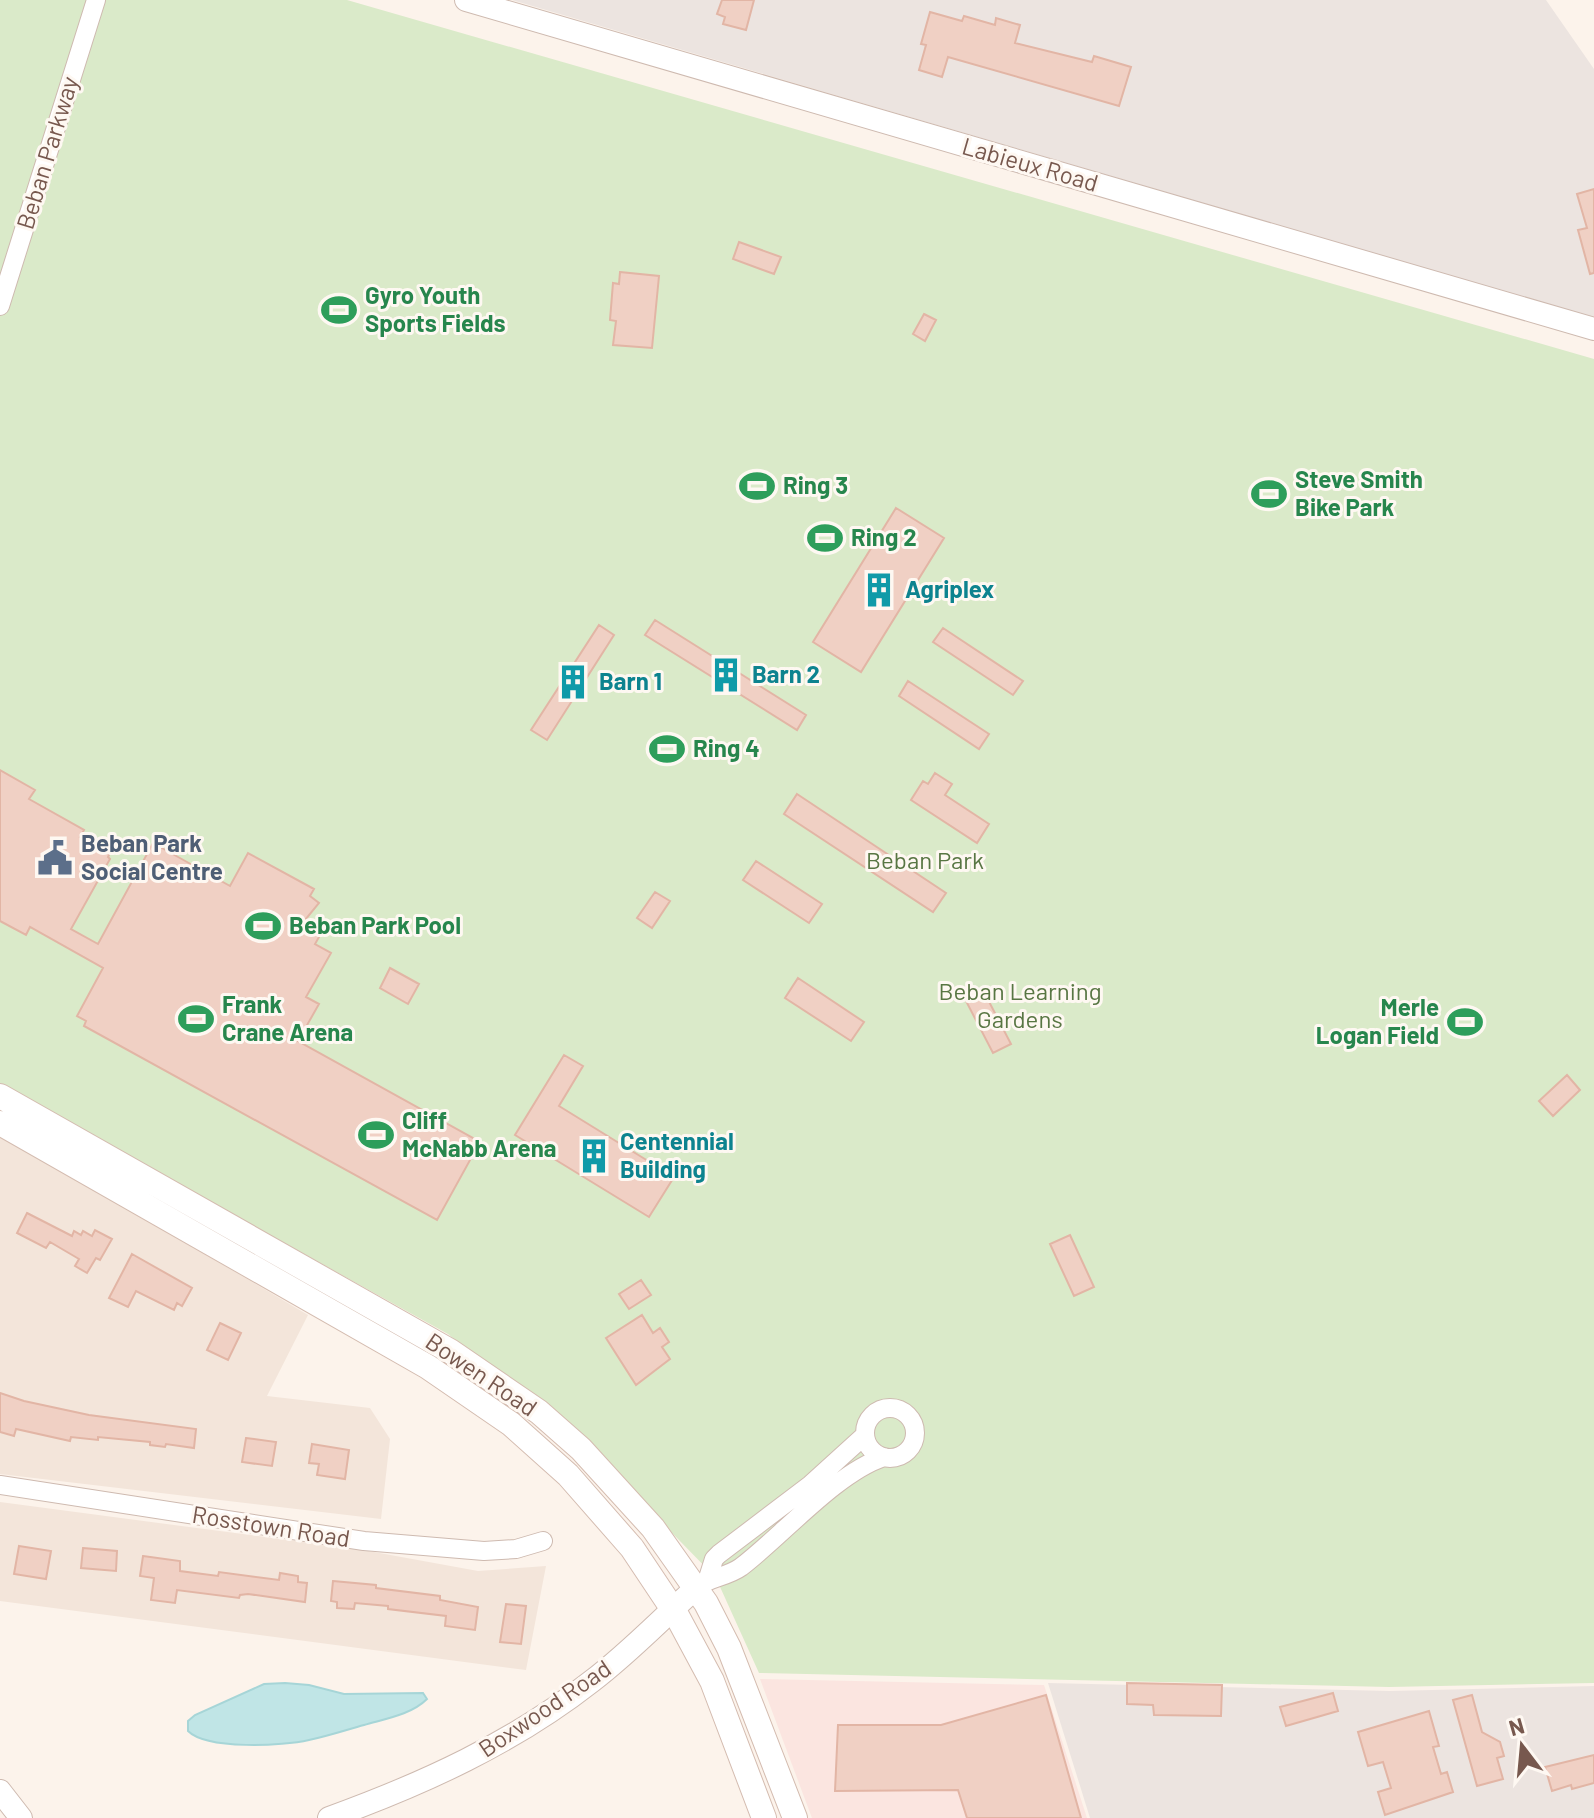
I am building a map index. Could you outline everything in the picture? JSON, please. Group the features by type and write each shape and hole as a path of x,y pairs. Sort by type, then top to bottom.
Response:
{"main road":[{"name":"Bowen Road","path":"0,1096 436,1343 495,1379 581,1449 620,1488 702,1583 795,1818"},
{"name":"Bowen Road","path":"0,1123 374,1335 511,1424 585,1492 632,1548 673,1609 712,1681 764,1818"}],"street":[{"name":"Beban Parkway","path":"0,306 96,0"},
{"name":"Labieux Road","path":"466,0 1594,329"},
{"path":"895,1408 908,1416 915,1431 910,1447 896,1457 884,1457 853,1471 737,1570 702,1583 719,1554 810,1485 864,1436 868,1420 879,1410 895,1408"},
{"path":"864,1436 872,1451 884,1457"},
{"name":"Rosstown Road","path":"0,1485 364,1541 484,1551 516,1549 543,1541"},
{"name":"Boxwood Road","path":"329,1818 443,1772 514,1735 592,1682 702,1583"},
{"path":"0,1791 21,1818"}],"shaded area":[{"path":"512,0 1546,0 1594,69 1594,318"},
{"path":"0,1133 308,1315 267,1396 370,1408 390,1439 381,1519 0,1474"},
{"path":"0,1502 363,1550 478,1571 546,1566 526,1670 0,1601"},
{"path":"760,1679 1044,1685 1087,1818 812,1818"},
{"path":"1048,1683 1390,1691 1594,1686 1594,1818 1090,1818"}],"green space":[{"name":"Beban Park","path":"0,0 347,0 1594,359 1594,1683 1389,1687 759,1673 716,1578 600,1459 448,1334 0,1085"}],"water":[{"path":"264,1684 309,1685 344,1694 423,1693 427,1699 397,1716 297,1742 228,1744 198,1737 188,1731 188,1721 195,1715"}],"building":[{"path":"722,0 754,0 746,30 723,24 725,17 717,14"},
{"path":"930,12 962,21 964,16 995,25 996,18 1020,25 1015,43 1092,62 1094,56 1131,67 1119,106 948,57 942,77 919,70 926,45 921,44"},
{"path":"1594,189 1594,273 1590,274 1578,230 1587,228 1577,194"},
{"path":"739,242 781,257 774,274 733,259"},
{"path":"620,272 659,276 652,348 613,345 616,321 610,320 613,283 619,284"},
{"path":"924,314 936,320 925,341 913,334"},
{"name":"Agriplex","path":"896,508 944,538 861,672 813,642"},
{"name":"Barn 2","path":"655,620 806,715 797,730 645,635"},
{"name":"Barn 1","path":"599,625 614,635 547,740 531,730"},
{"path":"943,628 1023,681 1013,695 933,642"},
{"path":"908,681 989,734 979,749 899,696"},
{"path":"0,770 35,790 29,799 84,830 80,837 110,853 110,859 71,929 98,944 153,843 230,886 248,853 314,889 310,896 319,903 305,920 323,930 315,944 331,953 306,997 319,1004 298,1041 480,1142 437,1220 84,1026 86,1021 77,1016 103,968 30,927 26,935 0,921"},
{"path":"935,773 952,784 945,795 989,824 977,843 911,800 923,781 928,784"},
{"path":"797,794 946,893 933,912 784,814"},
{"path":"756,861 822,904 809,923 743,880"},
{"path":"655,892 670,901 652,928 637,918"},
{"path":"390,968 419,984 408,1004 380,988"},
{"path":"798,978 864,1022 851,1041 785,998"},
{"path":"984,992 1011,1044 993,1053 966,1001"},
{"name":"Centennial Building","path":"564,1055 583,1066 559,1106 674,1177 649,1217 515,1135"},
{"path":"1567,1075 1580,1090 1553,1116 1539,1101"},
{"path":"27,1213 72,1236 74,1231 81,1235 83,1231 92,1236 95,1230 112,1239 100,1260 96,1258 87,1273 75,1266 79,1259 50,1242 46,1248 17,1233"},
{"path":"1070,1235 1094,1287 1074,1296 1050,1244"},
{"path":"132,1254 192,1288 182,1306 177,1303 174,1310 136,1291 128,1307 109,1298"},
{"path":"641,1280 651,1295 629,1309 619,1294"},
{"path":"642,1315 653,1333 660,1328 669,1342 662,1347 670,1359 636,1385 606,1338"},
{"path":"220,1323 241,1333 228,1360 207,1350"},
{"path":"0,1393 89,1415 196,1429 194,1448 98,1437 98,1440 71,1437 70,1441 16,1429 14,1436 0,1432"},
{"path":"246,1438 276,1442 272,1466 242,1462"},
{"path":"312,1444 349,1450 345,1479 317,1475 319,1464 309,1463"},
{"path":"19,1546 51,1551 46,1579 14,1574"},
{"path":"83,1548 117,1551 116,1571 81,1568"},
{"path":"143,1556 180,1561 180,1571 218,1576 219,1572 279,1580 280,1573 298,1576 298,1582 307,1583 305,1602 248,1594 239,1598 177,1590 175,1603 151,1600 154,1578 140,1576"},
{"path":"333,1581 440,1596 440,1600 478,1607 475,1630 445,1626 446,1616 388,1609 388,1606 355,1603 354,1609 337,1608 337,1602 331,1601"},
{"path":"506,1604 526,1606 521,1644 500,1642"},
{"path":"1127,1683 1222,1685 1221,1716 1154,1715 1153,1705 1127,1704"},
{"path":"1333,1693 1338,1711 1286,1726 1280,1707"},
{"path":"1046,1695 1081,1818 967,1818 958,1790 835,1791 838,1725 941,1725"},
{"path":"1472,1695 1482,1732 1500,1742 1504,1756 1497,1758 1503,1779 1477,1786 1453,1700"},
{"path":"1429,1711 1439,1746 1433,1747 1441,1774 1447,1772 1453,1792 1385,1815 1378,1792 1391,1788 1383,1762 1368,1766 1358,1732"},
{"path":"1594,1755 1594,1783 1552,1791 1545,1767"}],"place":[{"name":"Gyro Youth Sports Fields","path":"339,310"},
{"name":"Ring 3","path":"757,486"},
{"name":"Steve Smith Bike Park","path":"1269,494"},
{"name":"Ring 2","path":"825,538"},
{"name":"Agriplex","path":"879,590"},
{"name":"Barn 2","path":"726,675"},
{"name":"Barn 1","path":"573,682"},
{"name":"Ring 4","path":"667,749"},
{"name":"Beban Park Social Centre","path":"55,858"},
{"name":"Beban Park Pool","path":"263,926"},
{"name":"Frank Crane Arena","path":"196,1019"},
{"name":"Merle Logan Field","path":"1465,1022"},
{"name":"Cliff McNabb Arena","path":"376,1135"},
{"name":"Centennial Building","path":"594,1156"}],"park label":[{"name":"Beban Learning Gardens","path":"1020,1006"}]}
